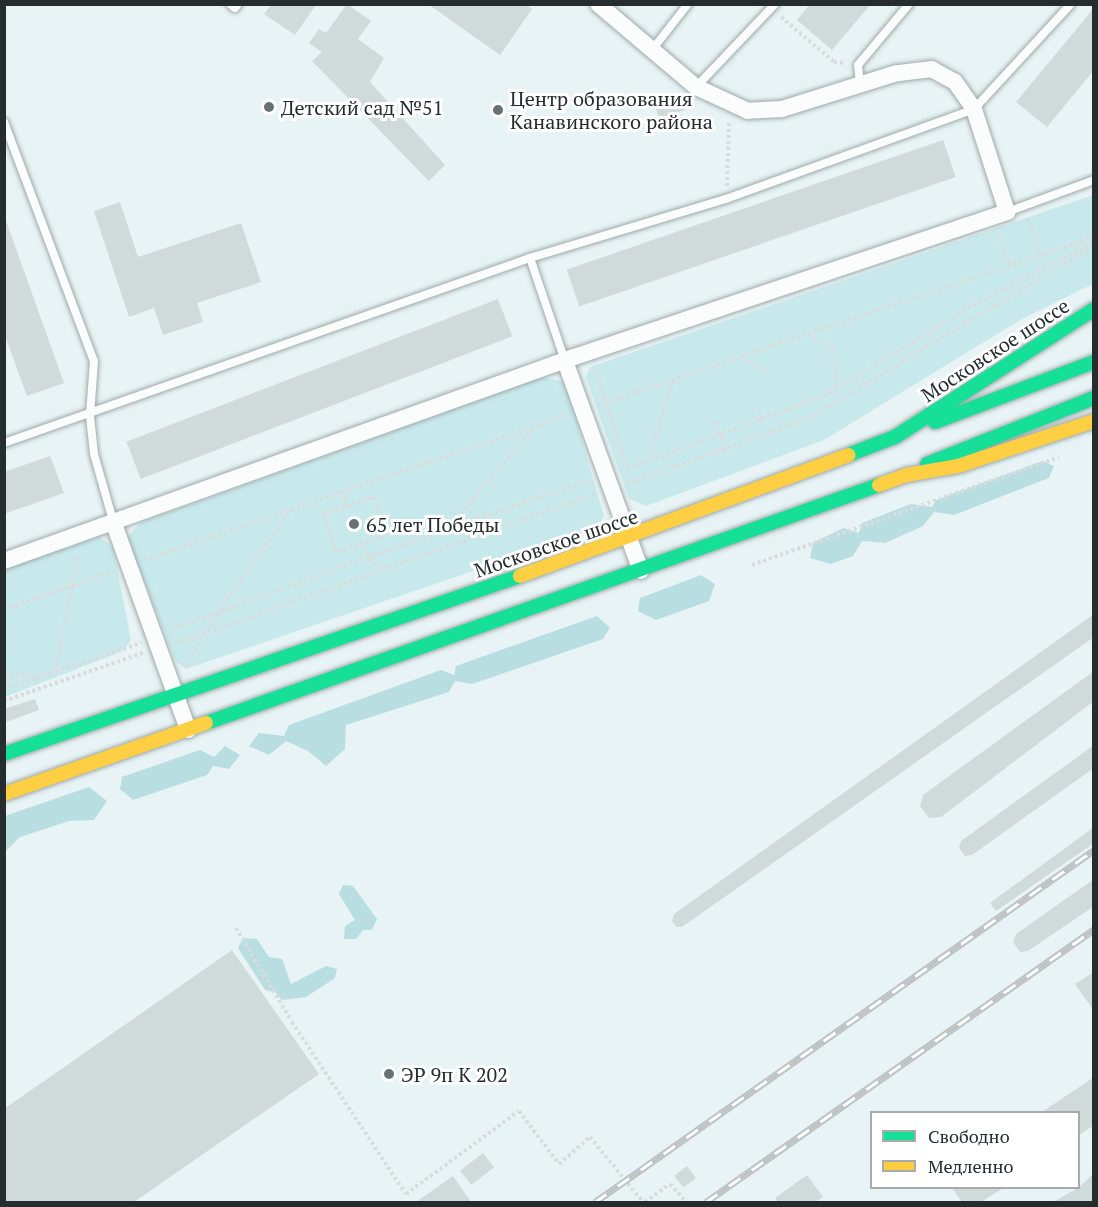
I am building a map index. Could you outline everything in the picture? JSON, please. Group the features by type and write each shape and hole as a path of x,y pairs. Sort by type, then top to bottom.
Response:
{"main road":[{"name":"Московское шоссе","path":"4,754 629,538 895,437 1094,309"},
{"path":"895,437 1094,362"},
{"path":"4,794 641,571 907,475 950,452 1094,398"},
{"path":"907,475 958,466 1094,421"}],"street":[{"path":"4,561 114,524 590,352 1007,212 974,109 955,82 932,69 897,73 782,109 748,111 696,87 598,4"},
{"path":"566,361 641,571"},
{"path":"114,524 188,730"}],"lane":[{"path":"230,4 235,8 238,4"},
{"path":"652,50 688,4"},
{"path":"860,84 858,64 909,4"},
{"path":"4,443 90,416 530,258 726,199 974,109 1071,4"},
{"path":"696,87 773,7"},
{"path":"4,122 93,361 90,416 94,454 114,524"},
{"path":"1007,212 1094,180"},
{"path":"530,258 566,361"}],"path":[{"path":"773,7 834,62 858,64"},
{"path":"726,199 728,102"},
{"path":"4,609 291,510 342,490 1094,237"},
{"path":"4,689 157,642 203,636 608,482 649,458 761,421 830,393 968,308 1094,244"},
{"path":"4,701 157,642 220,609 449,528 728,449 808,419 1094,244"},
{"path":"807,333 832,349 837,378 830,393"},
{"path":"590,352 627,469"},
{"path":"740,356 766,373"},
{"path":"649,458 674,379"},
{"path":"757,405 761,421"},
{"path":"716,421 720,435 728,449"},
{"path":"449,528 535,426"},
{"path":"752,565 782,558 1071,453"},
{"path":"342,490 348,506"},
{"path":"374,497 387,535 361,543 336,552 324,514 374,497"},
{"path":"185,666 220,609 291,510"},
{"path":"55,672 74,585 80,536"},
{"path":"361,543 378,570"},
{"path":"4,673 41,677"},
{"path":"236,928 292,1022 406,1194 519,1111 559,1164 590,1137 644,1203 670,1184 686,1203"}],"shaded area":[{"path":"1093,195 1093,284 1020,320 824,440 646,506 629,499 586,378 590,367"},
{"path":"543,377 565,382 604,516 596,529 186,669 176,662 130,544 129,536 140,523"},
{"path":"1043,461 1054,466 1049,478 954,515 934,512 923,526 885,543 862,541 853,556 831,564 810,558 813,543 843,528 859,533 862,523 911,504 932,507 936,500"},
{"path":"100,537 113,547 131,640 123,651 5,697 4,568"},
{"path":"701,575 715,584 709,601 656,620 638,611 640,598"},
{"path":"597,616 610,628 603,639 472,684 455,681 449,692 346,725 345,749 326,766 308,751 286,741 269,755 249,746 259,733 284,736 289,725 441,670 454,675 456,666"},
{"path":"225,746 240,755 229,769 213,766 207,775 133,800 120,789 122,777 200,750 214,757"},
{"path":"89,787 107,801 94,820 69,821 20,837 5,852 5,816"},
{"path":"343,885 353,886 377,919 372,930 363,930 356,939 344,939 345,926 355,920 339,894"},
{"path":"243,938 257,939 269,957 282,959 291,984 326,966 337,969 335,978 306,997 282,1000 275,992 265,990 238,948"}],"building":[{"path":"347,4 371,21 358,39 384,58 370,82 445,165 429,181 312,61 322,52 309,43 319,29 326,33"},
{"path":"428,4 526,4 532,9 500,55"},
{"path":"810,4 871,4 832,50 797,20"},
{"path":"271,5 316,5 295,35 264,14"},
{"path":"1094,8 1094,70 1047,127 1016,102"},
{"path":"679,94 685,110 660,120 654,104"},
{"path":"943,140 956,177 579,306 567,270"},
{"path":"120,202 138,257 241,223 261,282 197,303 203,322 163,335 154,308 129,317 94,211"},
{"path":"4,215 64,383 27,396 4,333"},
{"path":"498,299 512,336 141,479 126,442"},
{"path":"50,456 64,493 4,514 4,472"},
{"path":"1094,614 1094,637 682,927 676,927 672,921 674,914"},
{"path":"1094,671 1094,701 941,817 929,818 920,806 923,795"},
{"path":"35,699 39,710 6,722 4,709"},
{"path":"1094,745 1094,768 972,855 965,856 959,848 961,841"},
{"path":"1094,827 1094,843 996,911 990,903"},
{"path":"1094,879 1094,906 1028,951 1020,952 1013,942 1016,934"},
{"path":"232,950 319,1074 134,1202 4,1202 4,1109"},
{"path":"1094,972 1094,1011 1075,984"},
{"path":"1094,1077 1094,1125 1080,1135 1080,1111 1043,1111"},
{"path":"483,1153 494,1167 471,1185 460,1171"},
{"path":"687,1166 696,1178 683,1188 674,1176"},
{"path":"1094,1173 1094,1202 1053,1202 1080,1189 1080,1186"},
{"path":"807,1175 823,1197 815,1202 778,1202 775,1198"},
{"path":"453,1176 471,1202 416,1202"},
{"path":"953,1189 1001,1189 981,1202 962,1202"}],"railway":[{"path":"595,1202 1094,850"},
{"path":"706,1202 1094,929"}],"traffic: fast":[{"path":"848,455 895,437 1094,309"},
{"path":"935,422 1094,362"},
{"path":"927,464 1094,398"},
{"path":"206,723 879,485"},
{"path":"4,754 520,576"}],"traffic: slow":[{"path":"879,485 907,475 958,466 1094,421"},
{"path":"520,576 848,455"},
{"path":"4,794 206,723"}],"place":[{"name":"Детский сад №51","path":"269,107"},
{"name":"Центр образования Канавинского района","path":"498,110"},
{"name":"65 лет Победы","path":"354,524"},
{"name":"ЭР 9п К 202","path":"389,1074"}]}
